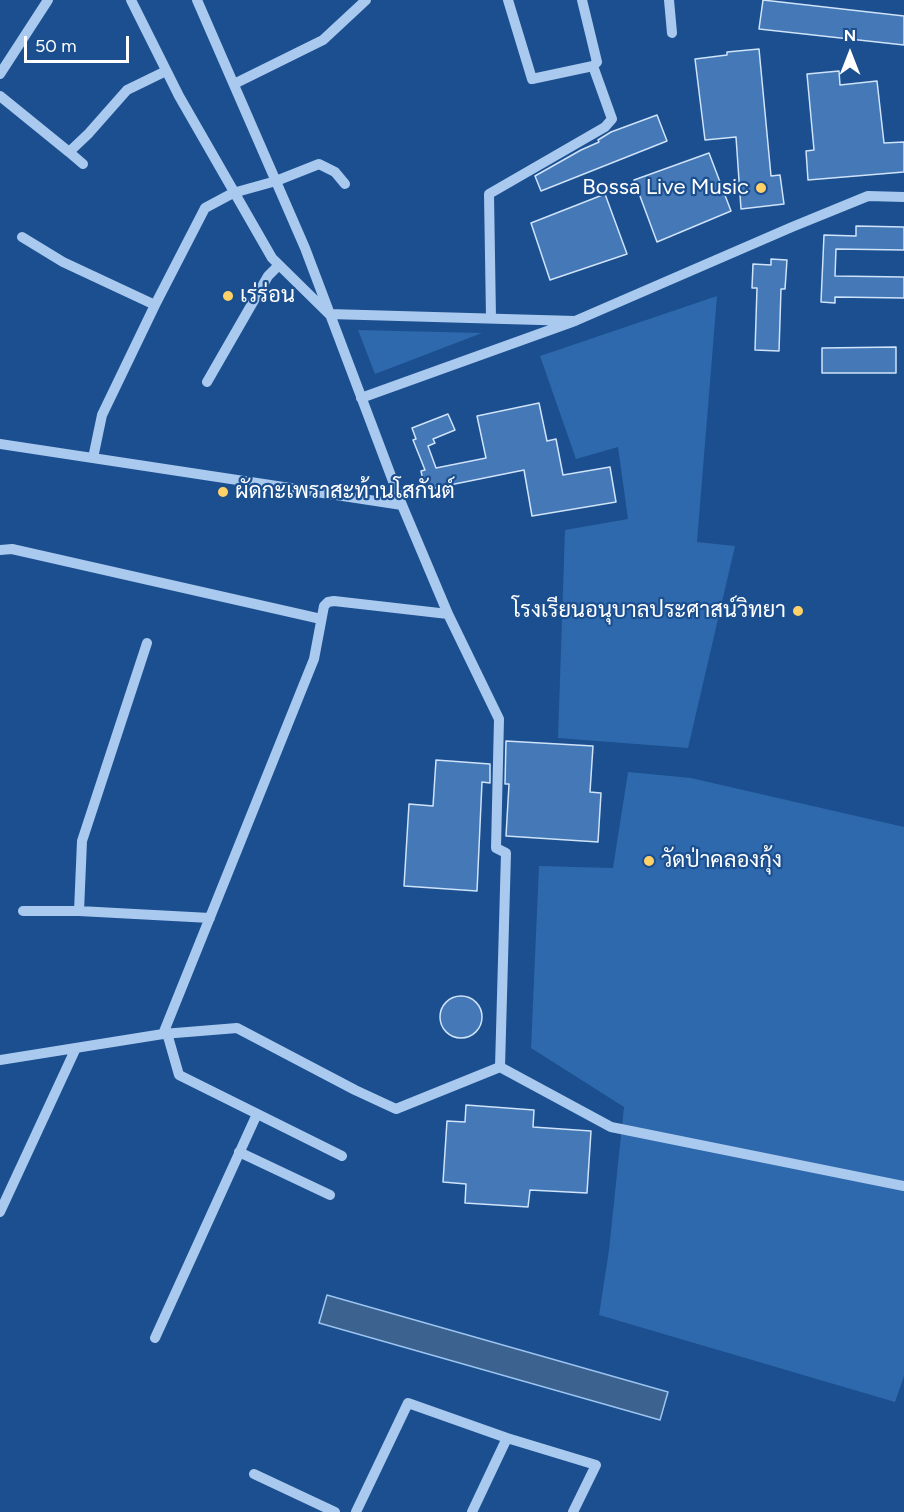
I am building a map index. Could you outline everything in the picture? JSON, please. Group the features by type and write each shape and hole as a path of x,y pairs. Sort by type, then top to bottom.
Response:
{"street":[{"path":"0,74 48,0"},
{"path":"131,0 166,71 233,193 272,258 329,314 575,321"},
{"path":"197,0 305,248 402,505 448,614 499,719 496,848 506,853 500,1067"},
{"path":"508,0 532,79 593,66 597,62 582,0"},
{"path":"669,0 672,33"},
{"path":"234,84 323,40 362,1"},
{"path":"491,318 489,194 605,128 612,119 593,66"},
{"path":"69,152 90,133 127,90 166,71"},
{"path":"0,96 83,164"},
{"path":"93,458 102,415 155,305 206,208 233,193 276,181 319,164 336,172 345,184"},
{"path":"361,398 575,321 792,226 868,196 904,196"},
{"path":"22,237 63,262 155,305"},
{"path":"207,382 268,276 279,265"},
{"path":"0,444 402,505"},
{"path":"0,550 12,549 321,619"},
{"path":"342,1156 179,1075 165,1034 314,659 324,606 334,601 448,614"},
{"path":"79,911 82,841 147,643"},
{"path":"23,911 79,911 210,918"},
{"path":"0,1060 165,1034 237,1028 396,1109 500,1067"},
{"path":"0,1212 76,1048"},
{"path":"500,1067 612,1127 904,1186"},
{"path":"155,1338 257,1114"},
{"path":"239,1152 330,1195"},
{"path":"356,1512 408,1403 507,1438 596,1465 573,1512"},
{"path":"472,1512 507,1438"},
{"path":"254,1474 335,1512"}],"shaded area":[{"path":"717,296 697,542 735,546 688,748 558,738 565,530 628,519 618,447 576,459 540,356"},
{"path":"358,330 482,333 375,374"},
{"path":"628,772 691,778 904,827 904,1376 895,1402 599,1315 609,1250 624,1107 531,1048 539,866 613,868"},
{"path":"327,1295 668,1392 660,1420 319,1323"}],"building":[{"path":"763,0 904,16 904,45 759,29"},
{"path":"759,49 771,176 780,175 784,204 741,209 736,137 705,140 695,59 727,55 727,52"},
{"path":"839,71 840,85 877,81 884,143 904,142 904,172 808,180 806,151 814,150 807,74"},
{"path":"657,115 667,141 541,191 535,176 599,142 598,140 611,132"},
{"path":"709,153 731,211 657,242 634,180"},
{"path":"605,194 627,254 550,280 531,223"},
{"path":"856,226 904,227 904,250 836,249 835,276 904,277 904,298 835,297 835,303 821,302 824,235 856,236"},
{"path":"771,259 787,260 785,289 781,289 779,351 755,350 757,288 752,288 753,264 771,265"},
{"path":"896,347 896,373 822,373 822,348"},
{"path":"539,403 547,441 556,439 563,475 610,467 616,502 532,516 524,470 425,490 421,471 425,470 413,440 416,439 412,428 448,414 455,430 433,439 435,443 428,446 436,468 486,458 477,416"},
{"path":"506,741 593,746 590,792 601,793 598,842 506,836 509,784 505,784"},
{"path":"436,760 490,764 490,783 482,782 477,891 404,886 409,804 433,806"},
{"path":"461,996 469,997 476,1002 481,1009 481,1025 476,1032 469,1037 461,1038 453,1037 446,1032 441,1025 440,1017 441,1009 446,1002 453,997"},
{"path":"466,1105 534,1110 533,1127 591,1131 587,1193 530,1190 528,1207 465,1203 466,1184 443,1182 447,1121 465,1122"}],"place":[{"name":"Bossa Live Music","path":"761,188"},
{"name":"เร่ร่อน","path":"228,296"},
{"name":"ผัดกะเพราสะท้านโสกันต์","path":"223,492"},
{"name":"โรงเรียนอนุบาลประศาสน์วิทยา","path":"798,611"},
{"name":"วัดป่าคลองกุ้ง","path":"649,861"}]}
